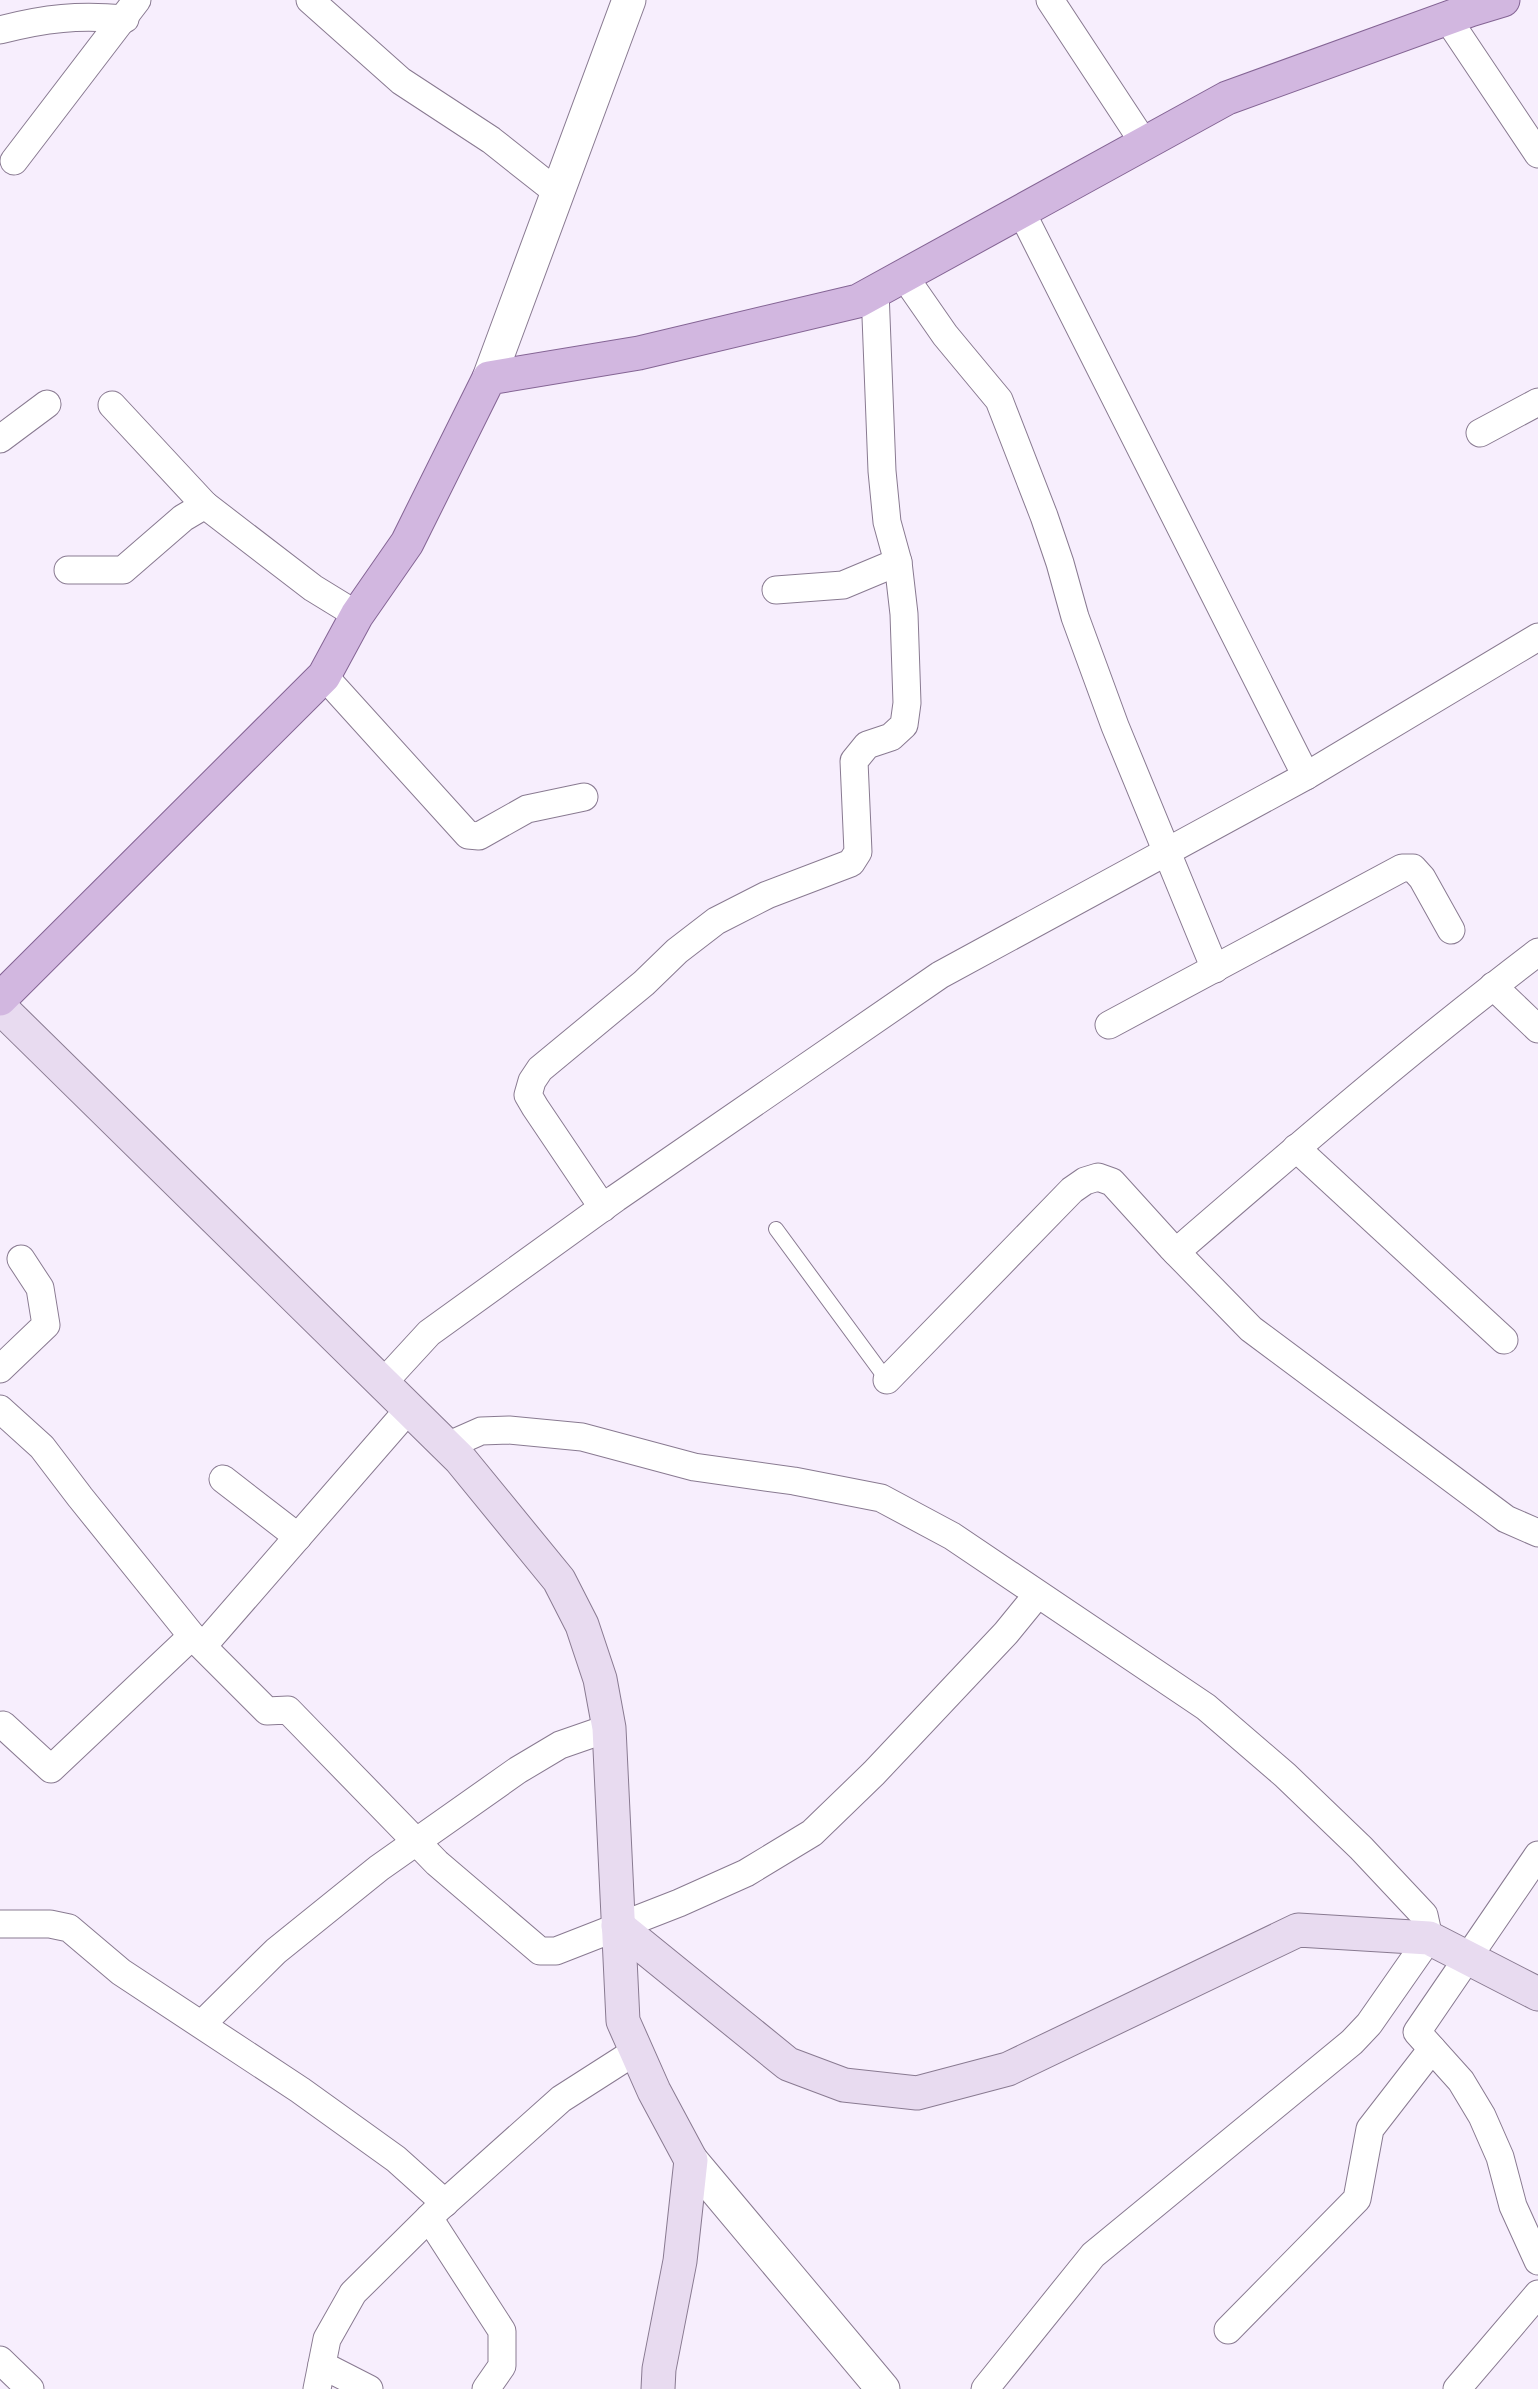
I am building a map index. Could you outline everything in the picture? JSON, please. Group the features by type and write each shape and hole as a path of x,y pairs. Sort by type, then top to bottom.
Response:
{"main road":[{"path":"0,999 324,676 357,615 407,543 489,378 639,353 858,301 1227,98 1490,2"},
{"path":"0,1007 447,1446 513,1521 559,1580 586,1636 600,1678 609,1728 623,2021 654,2091 691,2160 680,2261 659,2368 658,2389"},
{"path":"618,1926 788,2064 844,2085 917,2093 1008,2069 1298,1930 1429,1938 1538,1994"}],"street":[{"path":"310,0 400,81 491,140 558,193"},
{"path":"489,378 629,0"},
{"path":"1050,0 1144,143"},
{"path":"0,30 56,18 131,10"},
{"path":"14,161 92,57 131,10"},
{"path":"1447,18 1538,154"},
{"path":"1021,211 1306,776"},
{"path":"904,276 945,335 999,400 1047,525 1075,617 1115,726 1215,969"},
{"path":"603,1208 528,1095 532,1081 540,1069 644,983 677,951 716,921 767,896 851,863 858,852 854,761 867,746 891,737 903,725 907,703 904,614 898,562 887,522 882,471 875,291"},
{"path":"1480,433 1538,402"},
{"path":"0,439 47,404"},
{"path":"112,405 205,505 313,588 357,615"},
{"path":"68,570 123,570 183,518 205,505"},
{"path":"776,590 843,585 898,562"},
{"path":"383,1383 429,1333 603,1208 940,975 1306,776 1538,637"},
{"path":"324,676 468,835 479,837 527,809 584,797"},
{"path":"1109,1025 1402,868 1413,868 1422,878 1451,930"},
{"path":"1176,1252 1296,1148 1493,986 1538,952"},
{"path":"1493,986 1538,1029"},
{"path":"1296,1148 1504,1340"},
{"path":"887,1380 1072,1190 1085,1181 1098,1177 1112,1182 1251,1329 1506,1519 1538,1533"},
{"path":"0,1369 46,1325 40,1288 21,1259"},
{"path":"0,1409 42,1447 197,1641 267,1711 288,1710 437,1863 540,1951 556,1951 679,1903 746,1873 812,1833 874,1773 1006,1633 1037,1594"},
{"path":"0,1727 3,1725 51,1769 197,1641 298,1537 409,1409"},
{"path":"447,1446 481,1431 509,1430 582,1437 694,1467 794,1481 881,1498 952,1536 1206,1707 1285,1775 1361,1848 1424,1915 1429,1938 1369,2024 1352,2042 1093,2255 985,2389"},
{"path":"223,1479 298,1537"},
{"path":"201,2024 303,1928 417,1841 518,1770 560,1745 609,1728"},
{"path":"1538,1855 1417,2032 1461,2080 1482,2115 1500,2157 1513,2206 1538,2261"},
{"path":"0,1924 50,1924 69,1928 121,1972 300,2090 396,2159 437,2210 502,2331 502,2366 486,2389"},
{"path":"1228,2330 1357,2199 1370,2129 1432,2049"},
{"path":"369,2389 319,2377 327,2339 353,2293 437,2210 561,2098 636,2051"},
{"path":"691,2160 883,2389"},
{"path":"1457,2389 1538,2294"},
{"path":"0,2360 30,2389"}],"lane":[{"path":"776,1229 887,1380"}]}
